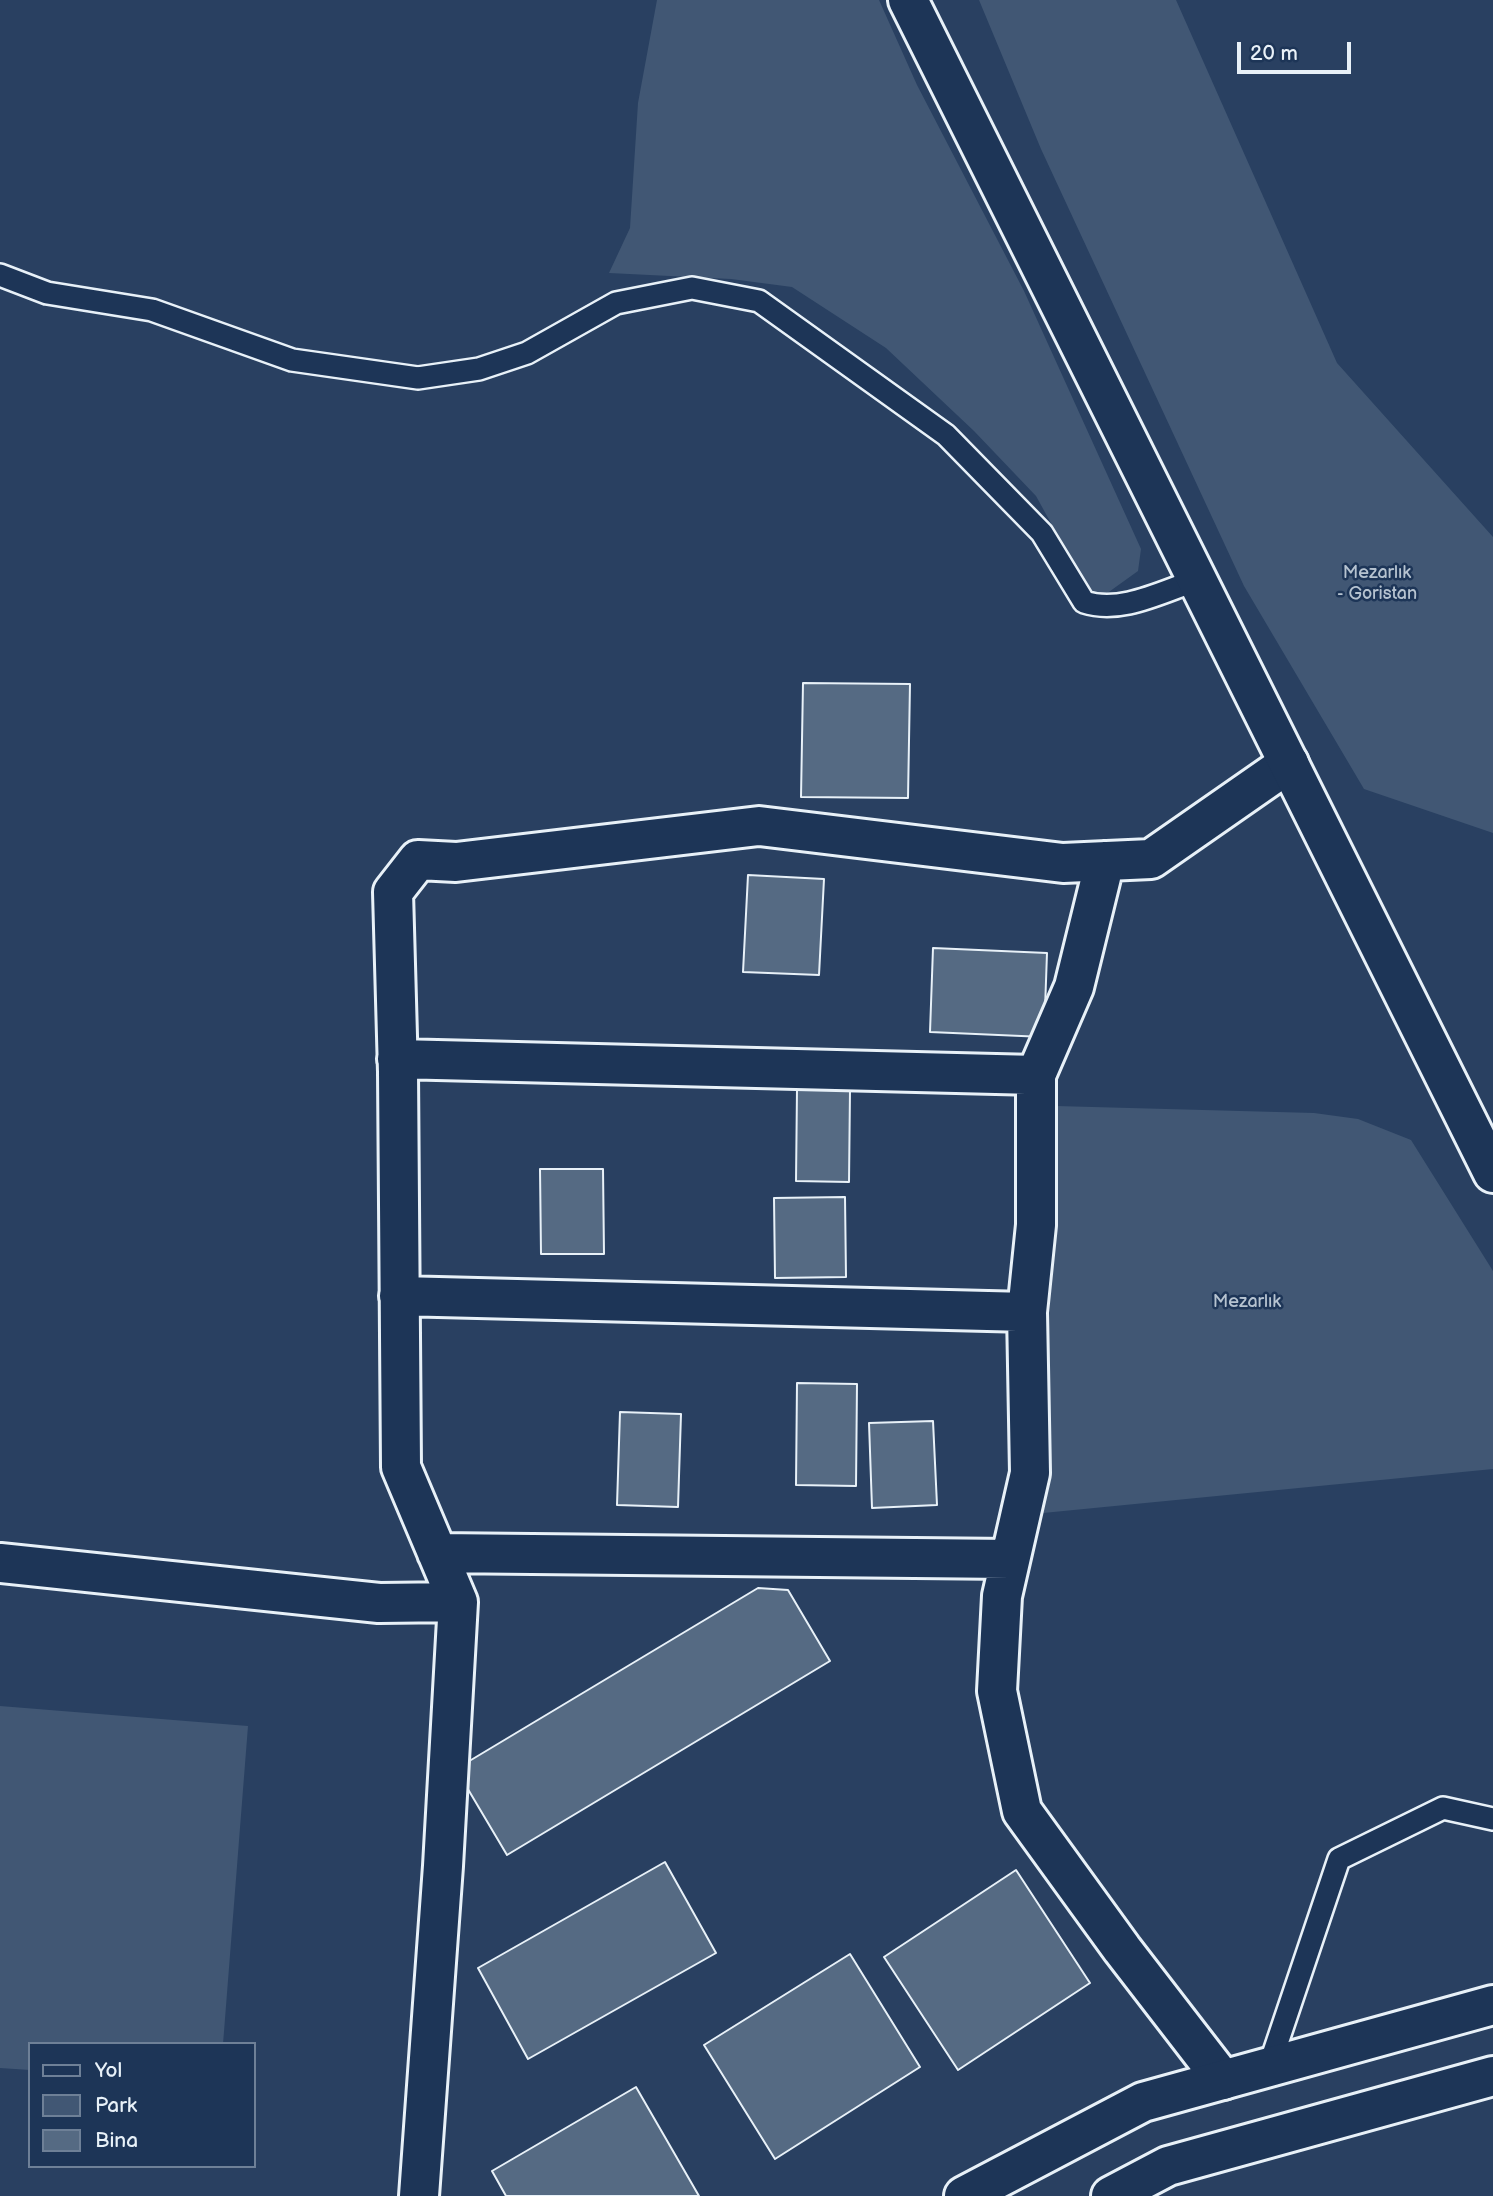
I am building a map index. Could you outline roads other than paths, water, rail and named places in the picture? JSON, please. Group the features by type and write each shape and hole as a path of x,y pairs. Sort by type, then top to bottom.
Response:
{"street":[{"path":"908,0 1493,1173"},
{"path":"419,2196 443,1866 458,1602 401,1467 393,892 418,860 456,862 759,826 1063,863 1151,859 1289,763"},
{"path":"1105,861 1074,987 1036,1075 1036,1225 1027,1312 1030,1473 1002,1596 997,1691 1022,1811 1223,2080"},
{"path":"397,1059 1036,1075"},
{"path":"399,1296 1027,1312"},
{"path":"437,1553 1010,1559"},
{"path":"0,1563 379,1603 458,1602"},
{"path":"964,2196 1143,2102 1493,2005"},
{"path":"1111,2196 1168,2166 1493,2076"}],"lane":[{"path":"0,275 47,293 152,310 292,360 418,378 479,369 527,353 616,303 692,288 759,301 946,435 1042,533 1084,602 1102,608 1197,580"},
{"path":"1269,2067 1339,1859 1443,1808 1493,1819"}],"park label":[{"name":"Mezarlık - Goristan","path":"1377,583"},
{"name":"Mezarlık","path":"1247,1302"}]}
